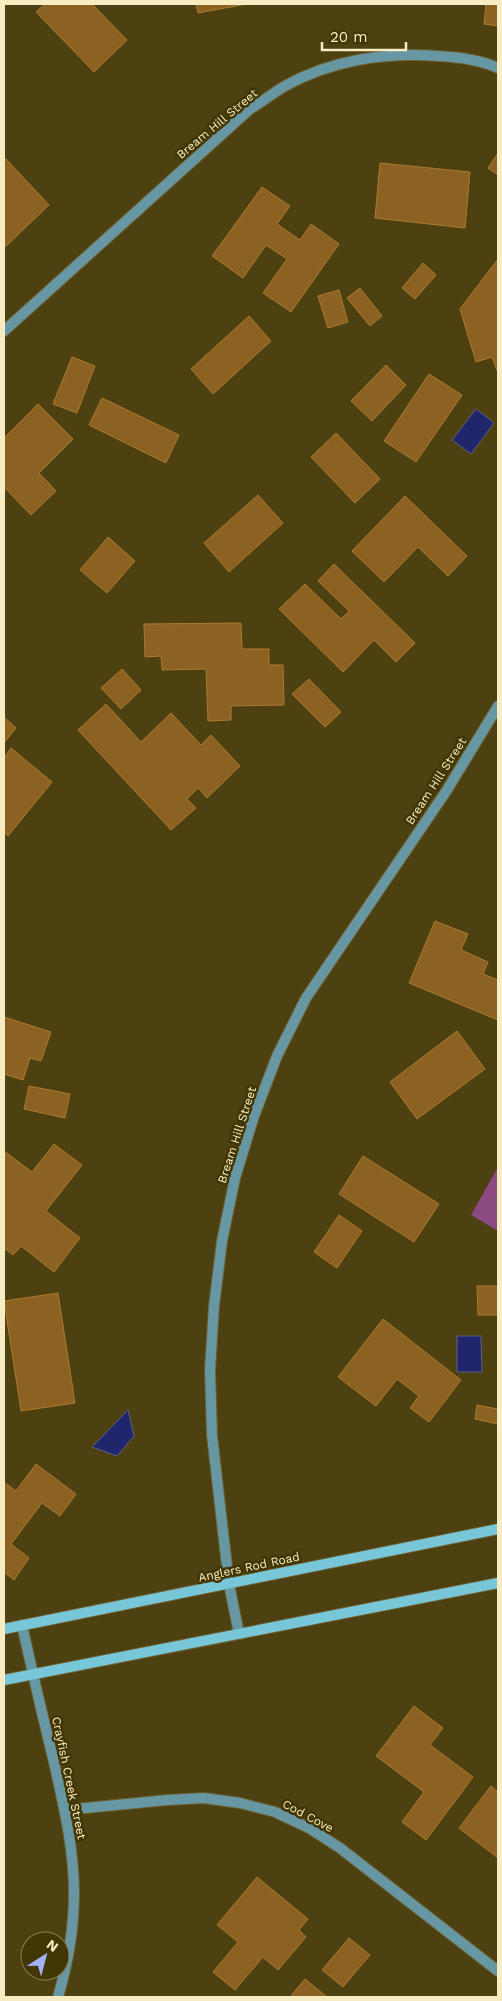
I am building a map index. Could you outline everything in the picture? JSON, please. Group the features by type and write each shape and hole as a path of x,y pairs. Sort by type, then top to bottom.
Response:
{"street":[{"name":"Bream Hill Street","path":"4,331 250,109 286,85 326,68 368,58 411,54 452,57 498,68"},
{"name":"Bream Hill Street","path":"239,1634 229,1584 212,1435 211,1352 214,1306 222,1241 235,1178 251,1125 278,1056 306,998 447,790 498,706"},
{"name":"Anglers Rod Road","path":"4,1629 498,1529"},
{"path":"4,1680 498,1583"},
{"name":"Crayfish Creek Street","path":"22,1626 65,1810 72,1851 74,1892 72,1933 65,1974 58,1997"},
{"name":"Cod Cove","path":"65,1810 204,1798 240,1803 275,1812 309,1828 340,1848 498,1971"}],"shaded area":[{"path":"476,409 494,423 471,454 452,440"},
{"path":"498,1167 498,1231 471,1215"},
{"path":"457,1336 481,1336 482,1372 457,1372"},
{"path":"128,1410 134,1436 117,1456 92,1447"}],"building":[{"path":"45,4 92,4 127,40 94,72 36,12"},
{"path":"196,4 247,4 198,13"},
{"path":"486,4 498,4 498,26 484,24"},
{"path":"498,153 498,175 488,168"},
{"path":"6,159 49,205 4,248 4,161"},
{"path":"380,163 470,172 465,228 375,218"},
{"path":"262,187 290,206 277,224 300,240 311,224 339,244 291,312 263,293 287,259 266,245 243,278 212,256"},
{"path":"498,259 498,373 492,357 476,362 460,309"},
{"path":"423,263 436,275 415,299 402,288"},
{"path":"360,288 382,316 370,326 347,298"},
{"path":"339,290 348,322 328,328 318,296"},
{"path":"249,316 271,341 213,394 191,369"},
{"path":"72,357 95,366 77,413 53,404"},
{"path":"386,365 406,385 372,421 351,401"},
{"path":"429,374 462,395 416,462 384,441"},
{"path":"102,398 179,435 166,463 89,425"},
{"path":"38,404 73,439 39,473 56,491 31,515 4,487 4,438"},
{"path":"336,433 380,479 355,503 311,457"},
{"path":"258,495 283,523 229,572 204,543"},
{"path":"405,496 467,556 448,576 418,547 384,582 352,551"},
{"path":"108,537 135,561 107,593 80,570"},
{"path":"334,564 415,643 396,662 374,640 343,672 279,609 305,584 341,619 349,611 318,581"},
{"path":"241,623 242,649 269,649 269,665 283,665 284,705 231,706 231,720 208,721 206,669 162,670 161,656 145,657 144,624"},
{"path":"122,669 141,690 121,709 101,688"},
{"path":"309,679 341,712 325,727 292,694"},
{"path":"106,704 141,742 171,713 201,745 211,735 240,766 207,798 198,788 187,799 196,808 171,830 78,730"},
{"path":"4,717 16,728 4,743"},
{"path":"11,748 52,782 8,836 4,832 4,758"},
{"path":"435,921 468,934 461,950 488,962 483,974 498,980 498,1020 409,983"},
{"path":"4,1017 51,1032 41,1061 30,1058 23,1080 4,1074"},
{"path":"457,1031 485,1069 417,1119 390,1082"},
{"path":"29,1086 70,1094 65,1118 24,1109"},
{"path":"54,1144 82,1165 46,1211 80,1238 54,1272 21,1246 13,1255 4,1248 4,1151 32,1172"},
{"path":"363,1156 439,1204 414,1242 339,1194"},
{"path":"339,1215 362,1231 337,1268 314,1252"},
{"path":"477,1286 498,1286 498,1315 478,1315"},
{"path":"58,1293 75,1403 21,1411 4,1301"},
{"path":"383,1319 461,1380 429,1422 410,1408 419,1396 397,1379 376,1406 338,1377"},
{"path":"477,1405 498,1409 498,1424 475,1419"},
{"path":"36,1464 76,1494 60,1516 42,1503 11,1544 29,1558 14,1580 4,1572 4,1482 16,1491"},
{"path":"414,1706 443,1728 430,1745 473,1777 426,1840 402,1822 424,1792 376,1756"},
{"path":"491,1786 498,1792 498,1858 459,1828"},
{"path":"257,1877 308,1919 299,1930 306,1937 278,1970 263,1957 235,1990 213,1972 238,1942 217,1925"},
{"path":"349,1938 370,1955 343,1987 322,1970"},
{"path":"305,1979 327,1997 290,1997"}]}
